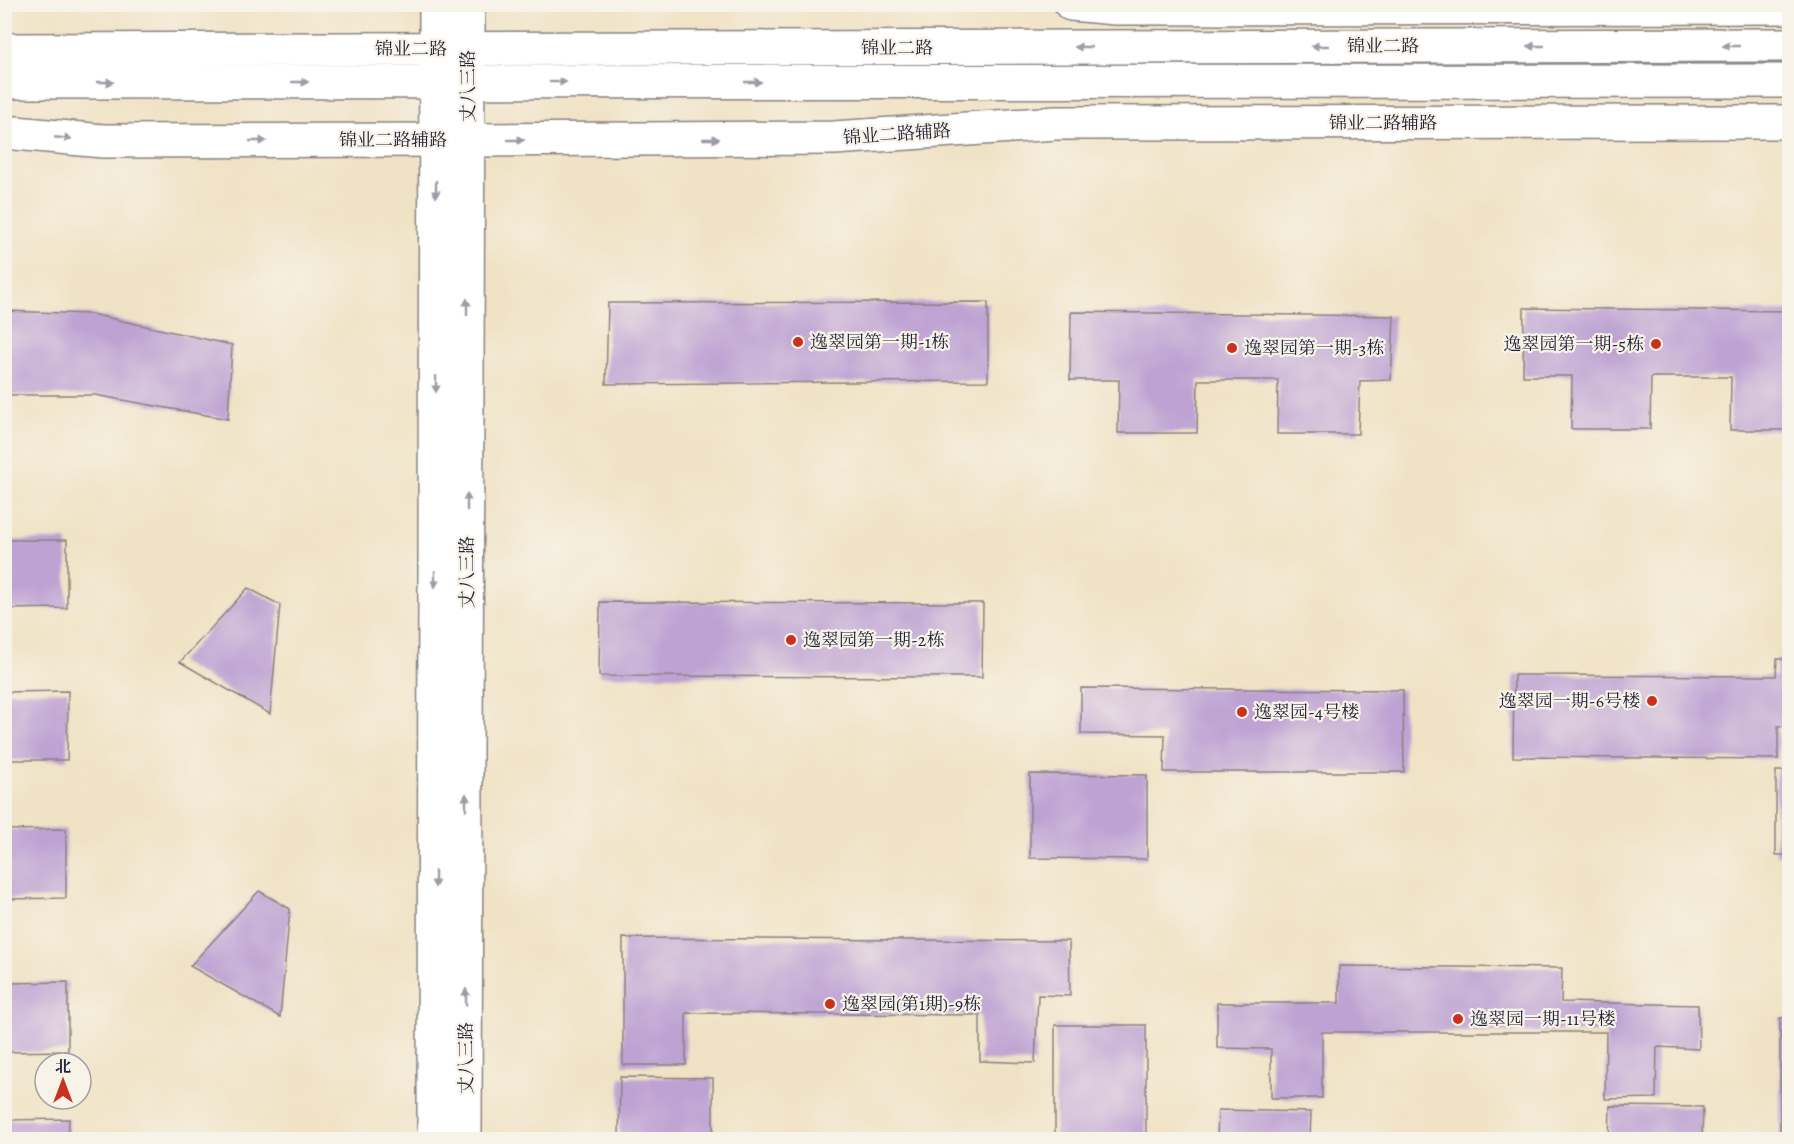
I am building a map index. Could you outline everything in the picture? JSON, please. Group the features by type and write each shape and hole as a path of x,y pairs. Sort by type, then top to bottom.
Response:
{"street":[{"name":"丈八三路","path":"434,1140 436,140 452,82 452,49 436,4"},
{"name":"丈八三路","path":"452,49 468,4"},
{"path":"1071,4 1116,6 1790,7"},
{"path":"1116,6 1116,81"},
{"name":"锦业二路","path":"4,50 1790,45"},
{"name":"锦业二路","path":"4,82 1790,81"},
{"name":"丈八三路","path":"452,82 468,140 465,1140"},
{"name":"锦业二路辅路","path":"4,132 103,141 834,138 1056,123 1790,122"}],"building":[{"name":"逸翠园第一期-1栋","path":"988,302 988,381 606,384 608,303"},
{"name":"逸翠园第一期-5栋","path":"1524,308 1790,311 1790,430 1730,430 1731,377 1651,377 1650,429 1571,429 1572,376 1523,376"},
{"path":"4,311 91,314 232,345 228,419 95,395 4,395"},
{"name":"逸翠园第一期-3栋","path":"1071,312 1394,316 1391,380 1360,381 1358,434 1277,434 1278,380 1198,380 1197,433 1118,433 1119,380 1070,380"},
{"path":"4,540 67,540 67,608 4,609"},
{"path":"248,588 280,605 270,714 180,662"},
{"name":"逸翠园第一期-2栋","path":"600,602 983,603 982,677 599,676"},
{"name":"逸翠园一期-6号楼","path":"1777,659 1790,659 1790,726 1778,726 1778,759 1513,757 1514,675 1776,676"},
{"name":"逸翠园-4号楼","path":"1081,688 1403,690 1404,772 1164,772 1165,735 1081,734"},
{"path":"68,691 67,760 4,760 4,692"},
{"path":"1776,771 1790,771 1790,855 1776,855"},
{"path":"1030,774 1147,775 1147,859 1030,858"},
{"path":"66,829 66,898 4,899 4,830"},
{"path":"259,891 290,909 280,1017 190,966"},
{"name":"逸翠园(第1期)-9栋","path":"623,938 1069,941 1070,996 1038,995 1035,1063 980,1061 980,1015 686,1013 686,1065 623,1065"},
{"name":"逸翠园一期-11号楼","path":"1339,966 1562,968 1561,1002 1698,1005 1699,1049 1657,1047 1656,1098 1605,1099 1606,1032 1322,1032 1322,1098 1271,1098 1271,1049 1217,1048 1217,1003 1339,1003"},
{"path":"68,982 68,1051 4,1052 4,983"},
{"path":"1780,1018 1790,1018 1790,1140 1780,1140"},
{"path":"1055,1025 1146,1025 1146,1140 1055,1140"},
{"path":"620,1077 713,1078 713,1140 619,1140"},
{"path":"1610,1106 1703,1107 1702,1140 1609,1140"},
{"path":"1218,1110 1311,1112 1310,1140 1217,1140"},
{"path":"69,1119 68,1140 4,1140 4,1120"}],"place":[{"name":"逸翠园第一期-1栋","path":"798,342"},
{"name":"逸翠园第一期-5栋","path":"1656,344"},
{"name":"逸翠园第一期-3栋","path":"1232,348"},
{"name":"逸翠园第一期-2栋","path":"791,640"},
{"name":"逸翠园一期-6号楼","path":"1652,701"},
{"name":"逸翠园-4号楼","path":"1242,712"},
{"name":"逸翠园(第1期)-9栋","path":"830,1004"},
{"name":"逸翠园一期-11号楼","path":"1458,1019"}]}
